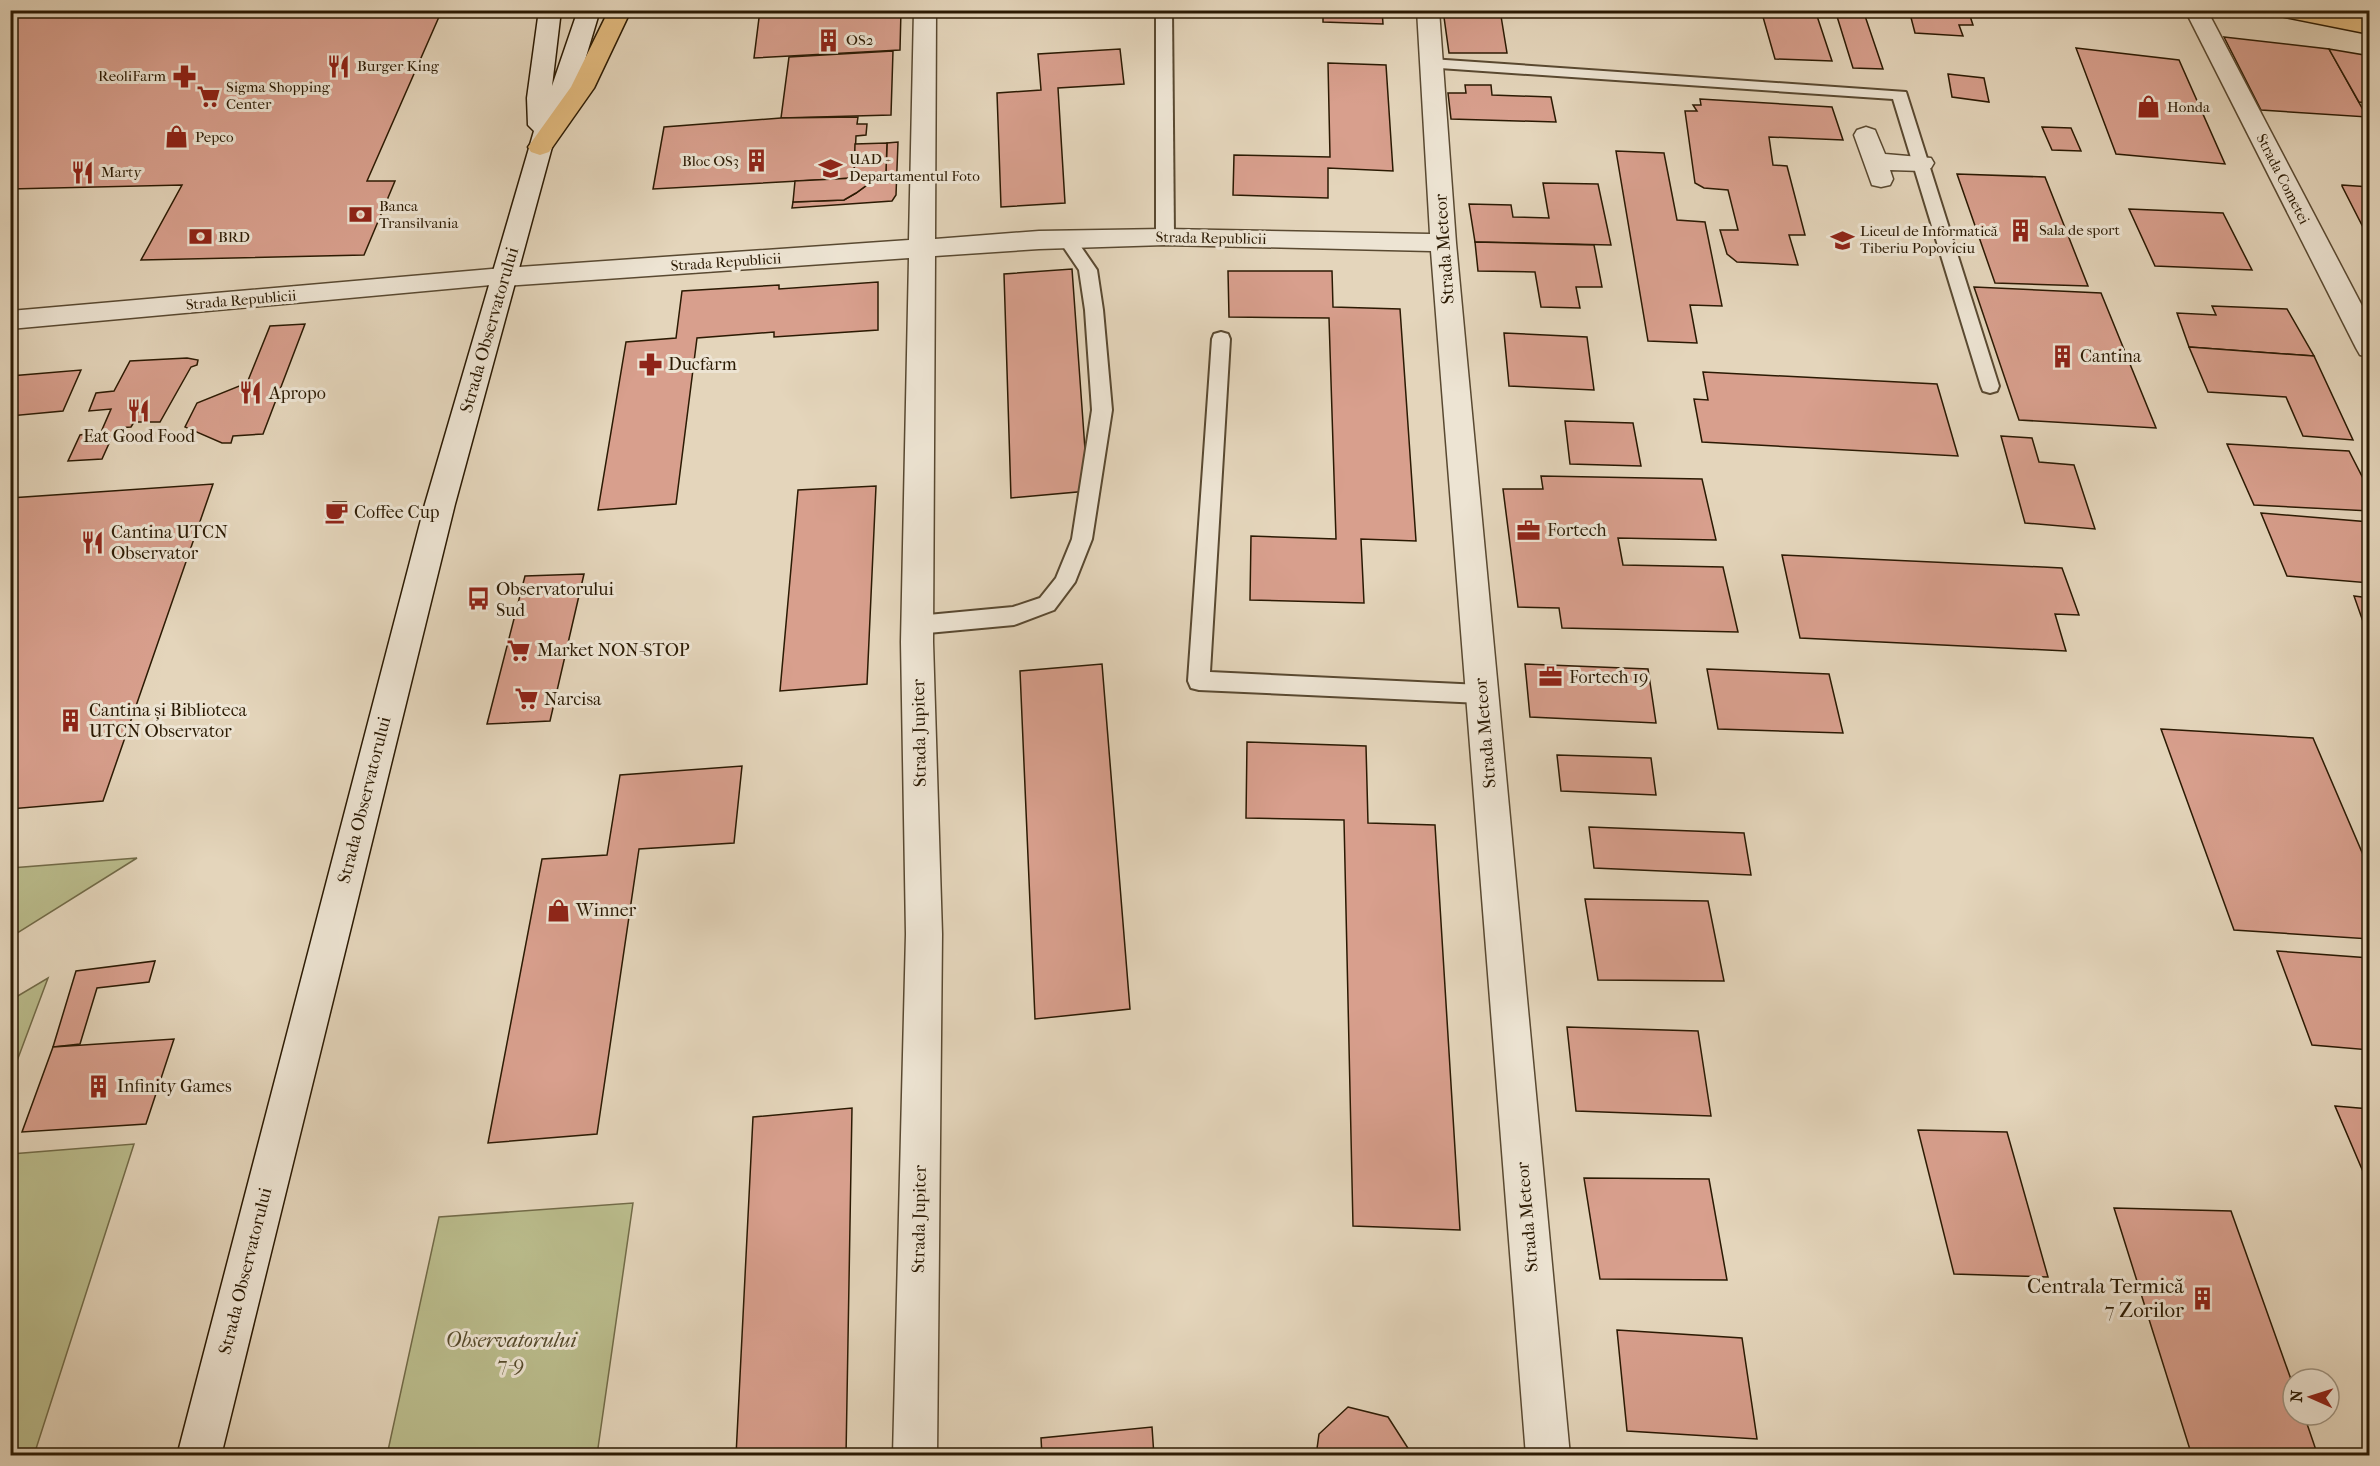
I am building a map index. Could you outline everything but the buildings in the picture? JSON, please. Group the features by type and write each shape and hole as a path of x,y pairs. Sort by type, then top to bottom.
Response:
{"main road":[{"path":"540,147 582,88 620,10"},
{"path":"2285,10 2370,27"}],"street":[{"name":"Strada Observatorului","path":"540,147 539,98 550,10"},
{"name":"Strada Observatorului","path":"199,1455 440,504 540,147 570,70 589,10"},
{"name":"Strada Jupiter","path":"915,1455 924,934 917,625 925,10"},
{"name":"Strada Meteor","path":"1428,10 1443,243 1548,1455"},
{"name":"Strada Cometei","path":"2196,10 2370,348"},
{"path":"1866,135 1878,170 1922,163"},
{"name":"Strada Republicii","path":"10,320 503,277 1067,239 1165,237 1443,243"}],"lane":[{"path":"1164,10 1165,237"},
{"path":"1431,64 1900,95 1990,386"},
{"path":"917,625 1014,616 1047,603 1065,582 1082,540 1102,410 1094,310 1088,270 1067,239"},
{"path":"1221,339 1199,681 1481,694"}],"green space":[{"path":"137,858 11,937 11,868"},
{"path":"48,978 11,1077 11,1000"},
{"path":"134,1144 34,1455 11,1455 11,1154"},
{"name":"Observatorului 7-9","path":"633,1203 597,1455 387,1455 439,1217"}],"place":[{"name":"OS2","path":"828,40"},
{"name":"Burger King","path":"339,66"},
{"name":"ReoliFarm","path":"184,76"},
{"name":"Sigma Shopping Center","path":"208,96"},
{"name":"Honda","path":"2149,107"},
{"name":"Pepco","path":"177,137"},
{"name":"Bloc OS3","path":"757,161"},
{"name":"UAD - Departamentul Foto","path":"831,168"},
{"name":"Marty","path":"83,172"},
{"name":"Banca Transilvania","path":"361,215"},
{"name":"Sala de sport","path":"2021,230"},
{"name":"BRD","path":"200,237"},
{"name":"Liceul de Informatică Tiberiu Popoviciu","path":"1842,240"},
{"name":"Cantina","path":"2062,356"},
{"name":"Ducfarm","path":"650,364"},
{"name":"Apropo","path":"251,393"},
{"name":"Eat Good Food","path":"139,410"},
{"name":"Coffee Cup","path":"336,512"},
{"name":"Fortech","path":"1529,530"},
{"name":"Cantina UTCN Observator","path":"93,542"},
{"name":"Observatorului Sud","path":"478,599"},
{"name":"Market NON-STOP","path":"519,650"},
{"name":"Fortech 19","path":"1551,677"},
{"name":"Narcisa","path":"526,699"},
{"name":"Cantina și Biblioteca UTCN Observator","path":"71,720"},
{"name":"Winner","path":"558,910"},
{"name":"Infinity Games","path":"99,1086"},
{"name":"Centrala Termică 7 Zorilor","path":"2202,1298"}]}
